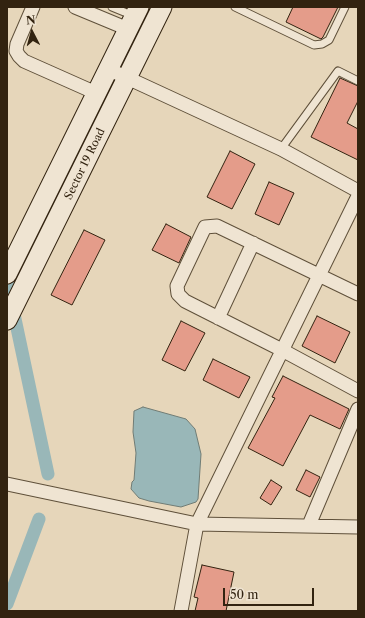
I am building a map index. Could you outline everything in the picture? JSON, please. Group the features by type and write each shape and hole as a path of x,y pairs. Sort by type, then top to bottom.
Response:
{"street":[{"path":"33,7 17,44 16,51 19,56 24,61 96,93"},
{"path":"75,7 134,18"},
{"name":"Sector 19 Road","path":"7,320 162,7"},
{"name":"Sector 19 Road","path":"7,274 134,18"},
{"path":"108,69 281,149 358,191"},
{"path":"180,611 197,524 358,196"},
{"path":"358,294 217,226 205,228 177,286 178,294 185,301 282,350 358,391"},
{"path":"218,318 253,243"},
{"path":"309,525 358,410"},
{"path":"7,484 197,524 358,527"}],"lane":[{"path":"112,7 134,18"},
{"path":"235,7 314,45 322,44 329,40 345,7"},
{"path":"281,149 338,71 358,81"}],"water":[{"path":"143,407 186,419 195,429 201,454 198,499 196,502 181,507 149,501 139,498 131,489 132,482 134,480 136,453 133,432 134,411"}],"building":[{"path":"293,7 338,7 321,39 286,22"},
{"path":"340,78 358,86 358,101 347,123 358,129 358,160 311,137"},
{"path":"230,151 255,164 232,209 207,197"},
{"path":"269,182 294,193 279,225 255,214"},
{"path":"166,224 191,237 179,263 152,250"},
{"path":"84,230 105,240 72,305 51,295"},
{"path":"317,316 350,332 335,363 302,346"},
{"path":"181,321 205,333 185,371 162,360"},
{"path":"213,359 250,377 239,398 203,380"},
{"path":"283,376 349,409 340,429 310,415 283,466 248,448 275,398 272,397"},
{"path":"306,470 320,477 310,497 296,490"},
{"path":"271,480 282,487 271,505 260,498"},
{"path":"202,565 234,572 226,611 195,611 198,598 194,597"}],"waterway":[{"path":"7,281 48,474"},
{"path":"7,604 39,519"}]}
